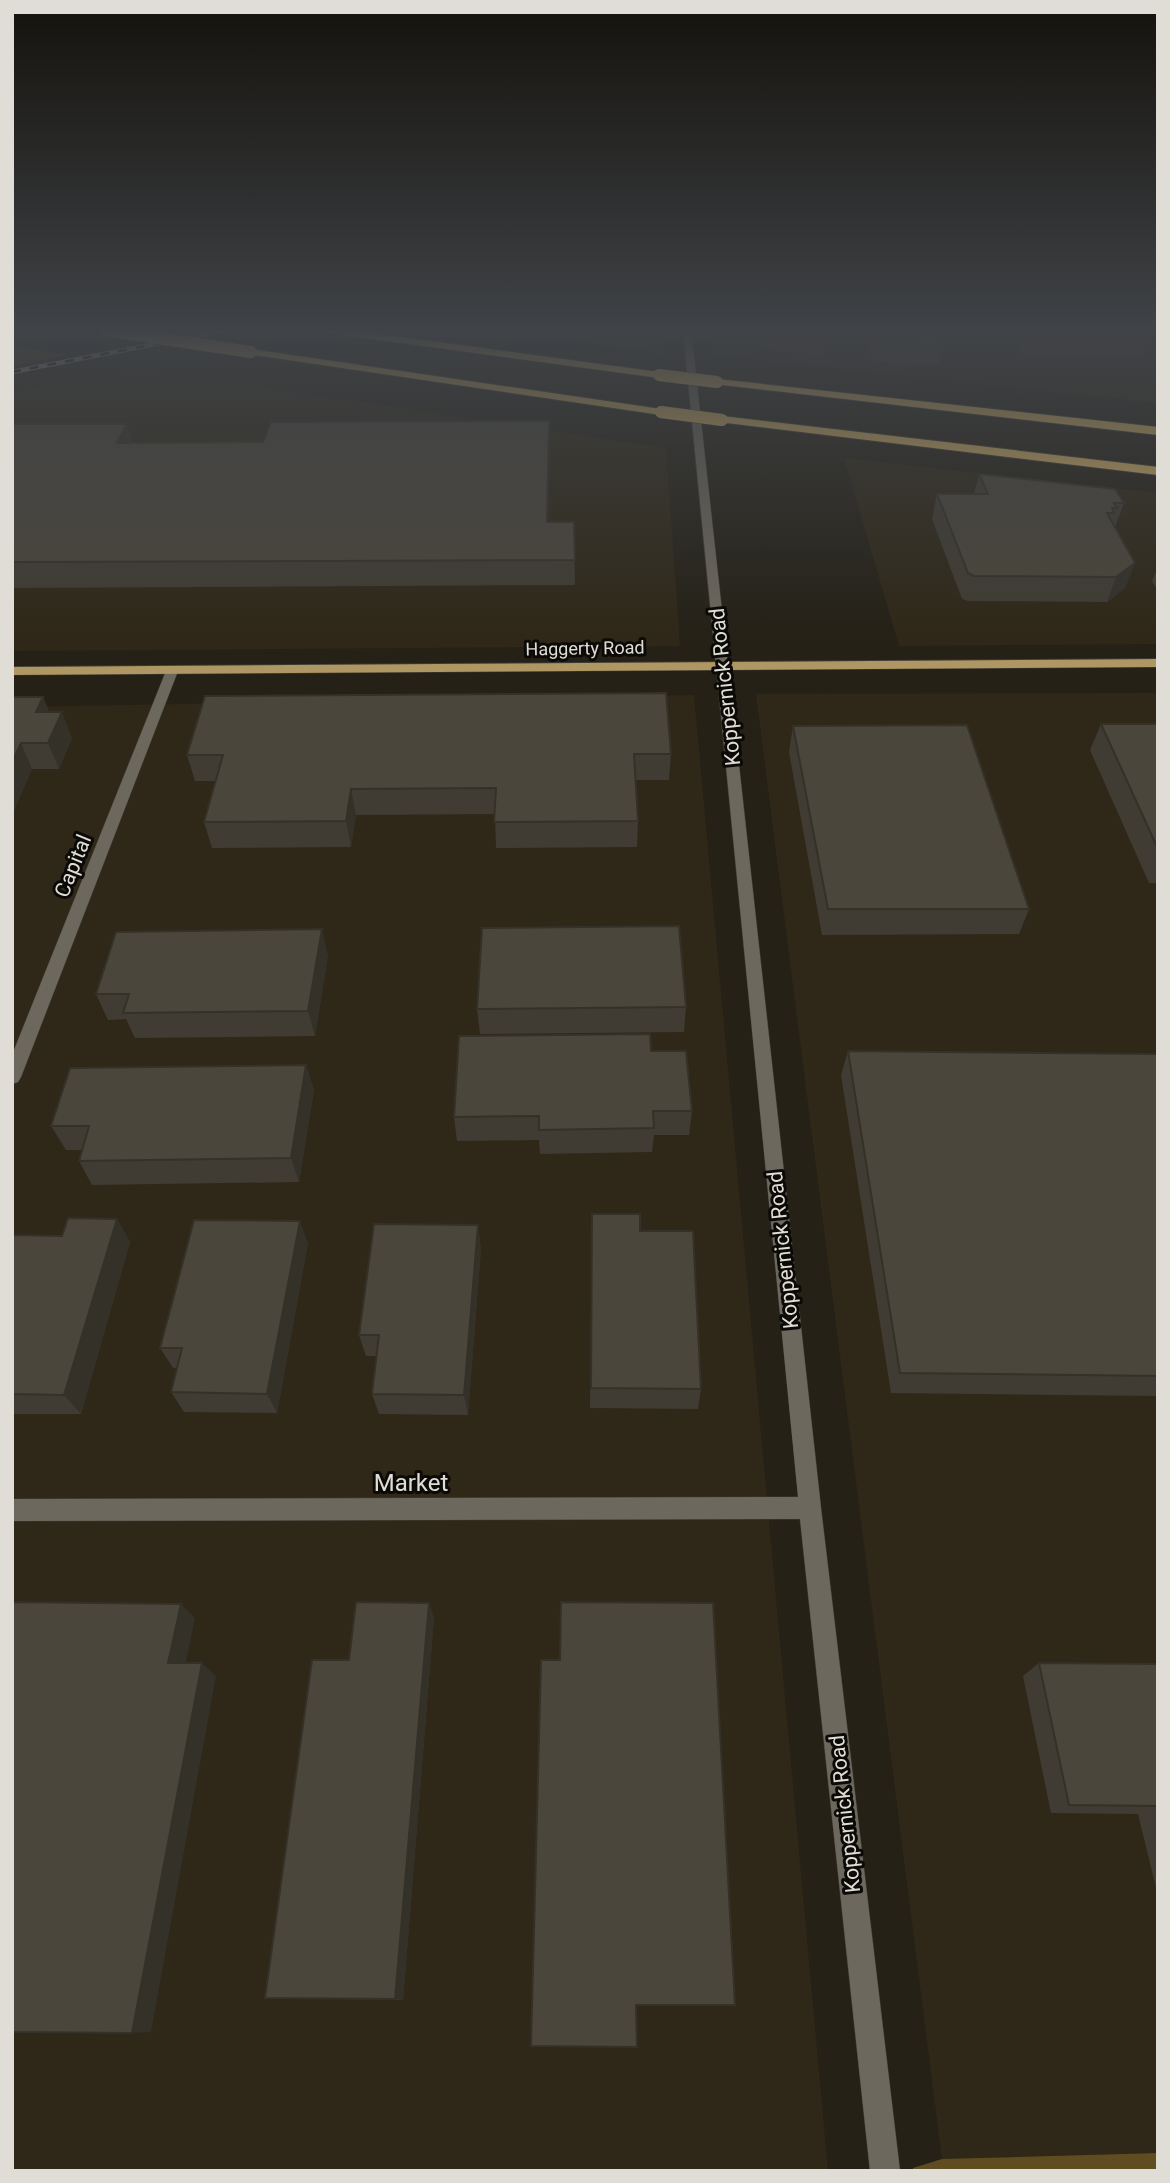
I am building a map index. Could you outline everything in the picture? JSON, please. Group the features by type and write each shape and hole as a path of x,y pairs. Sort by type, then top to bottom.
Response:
{"highway":[{"path":"824,432 1158,471"}],"main road":[{"name":"Haggerty Road","path":"12,671 1158,663"}],"street":[{"name":"Koppernick Road","path":"698,432 810,1508 885,2171"},
{"name":"Capital","path":"12,1077 172,671"},
{"name":"Market","path":"12,1510 810,1508"}],"shaded area":[{"path":"12,432 559,432 666,448 680,646 12,651"},
{"path":"844,458 1158,493 1158,644 899,646"},
{"path":"1158,693 1158,2153 942,2159 756,694"},
{"path":"694,695 828,2171 12,2171 12,707"},
{"path":"1158,2153 1158,2171 913,2171 913,2168 942,2159"}],"building":[{"path":"12,432 123,432 117,443 263,442 267,432 549,432 547,522 574,522 575,560 12,562"},
{"path":"979,474 1115,489 1124,503 1114,503 1117,508 1112,508 1114,513 1107,513 1135,563 1116,577 974,576 968,573 937,494 988,494"},
{"path":"666,693 671,754 634,754 638,821 494,822 496,788 351,789 346,821 204,822 223,755 187,755 205,696"},
{"path":"12,697 43,697 36,712 62,712 48,743 21,743 12,762"},
{"path":"1101,724 1158,724 1158,849"},
{"path":"967,725 1029,909 828,909 793,726"},
{"path":"679,926 686,1007 477,1009 482,928"},
{"path":"322,929 308,1011 123,1013 129,994 96,994 116,932"},
{"path":"650,1034 651,1051 686,1051 692,1111 653,1111 654,1128 539,1130 539,1116 454,1117 459,1036"},
{"path":"848,1051 1158,1054 1158,1376 900,1373"},
{"path":"306,1065 291,1158 79,1161 89,1126 51,1126 70,1068"},
{"path":"592,1214 640,1214 640,1231 693,1231 701,1389 591,1388"},
{"path":"68,1218 117,1219 64,1395 12,1394 12,1235 62,1236"},
{"path":"194,1220 300,1221 267,1394 171,1392 182,1348 160,1348"},
{"path":"374,1224 478,1225 464,1395 372,1394 379,1335 359,1335"},
{"path":"12,1602 181,1604 168,1663 202,1663 132,2033 12,2032"},
{"path":"356,1602 429,1603 395,1999 265,1998 312,1660 349,1660"},
{"path":"561,1602 713,1603 735,2005 636,2005 637,2047 531,2046 541,1660 560,1660"},
{"path":"1039,1663 1158,1664 1158,1806 1069,1805"}]}
